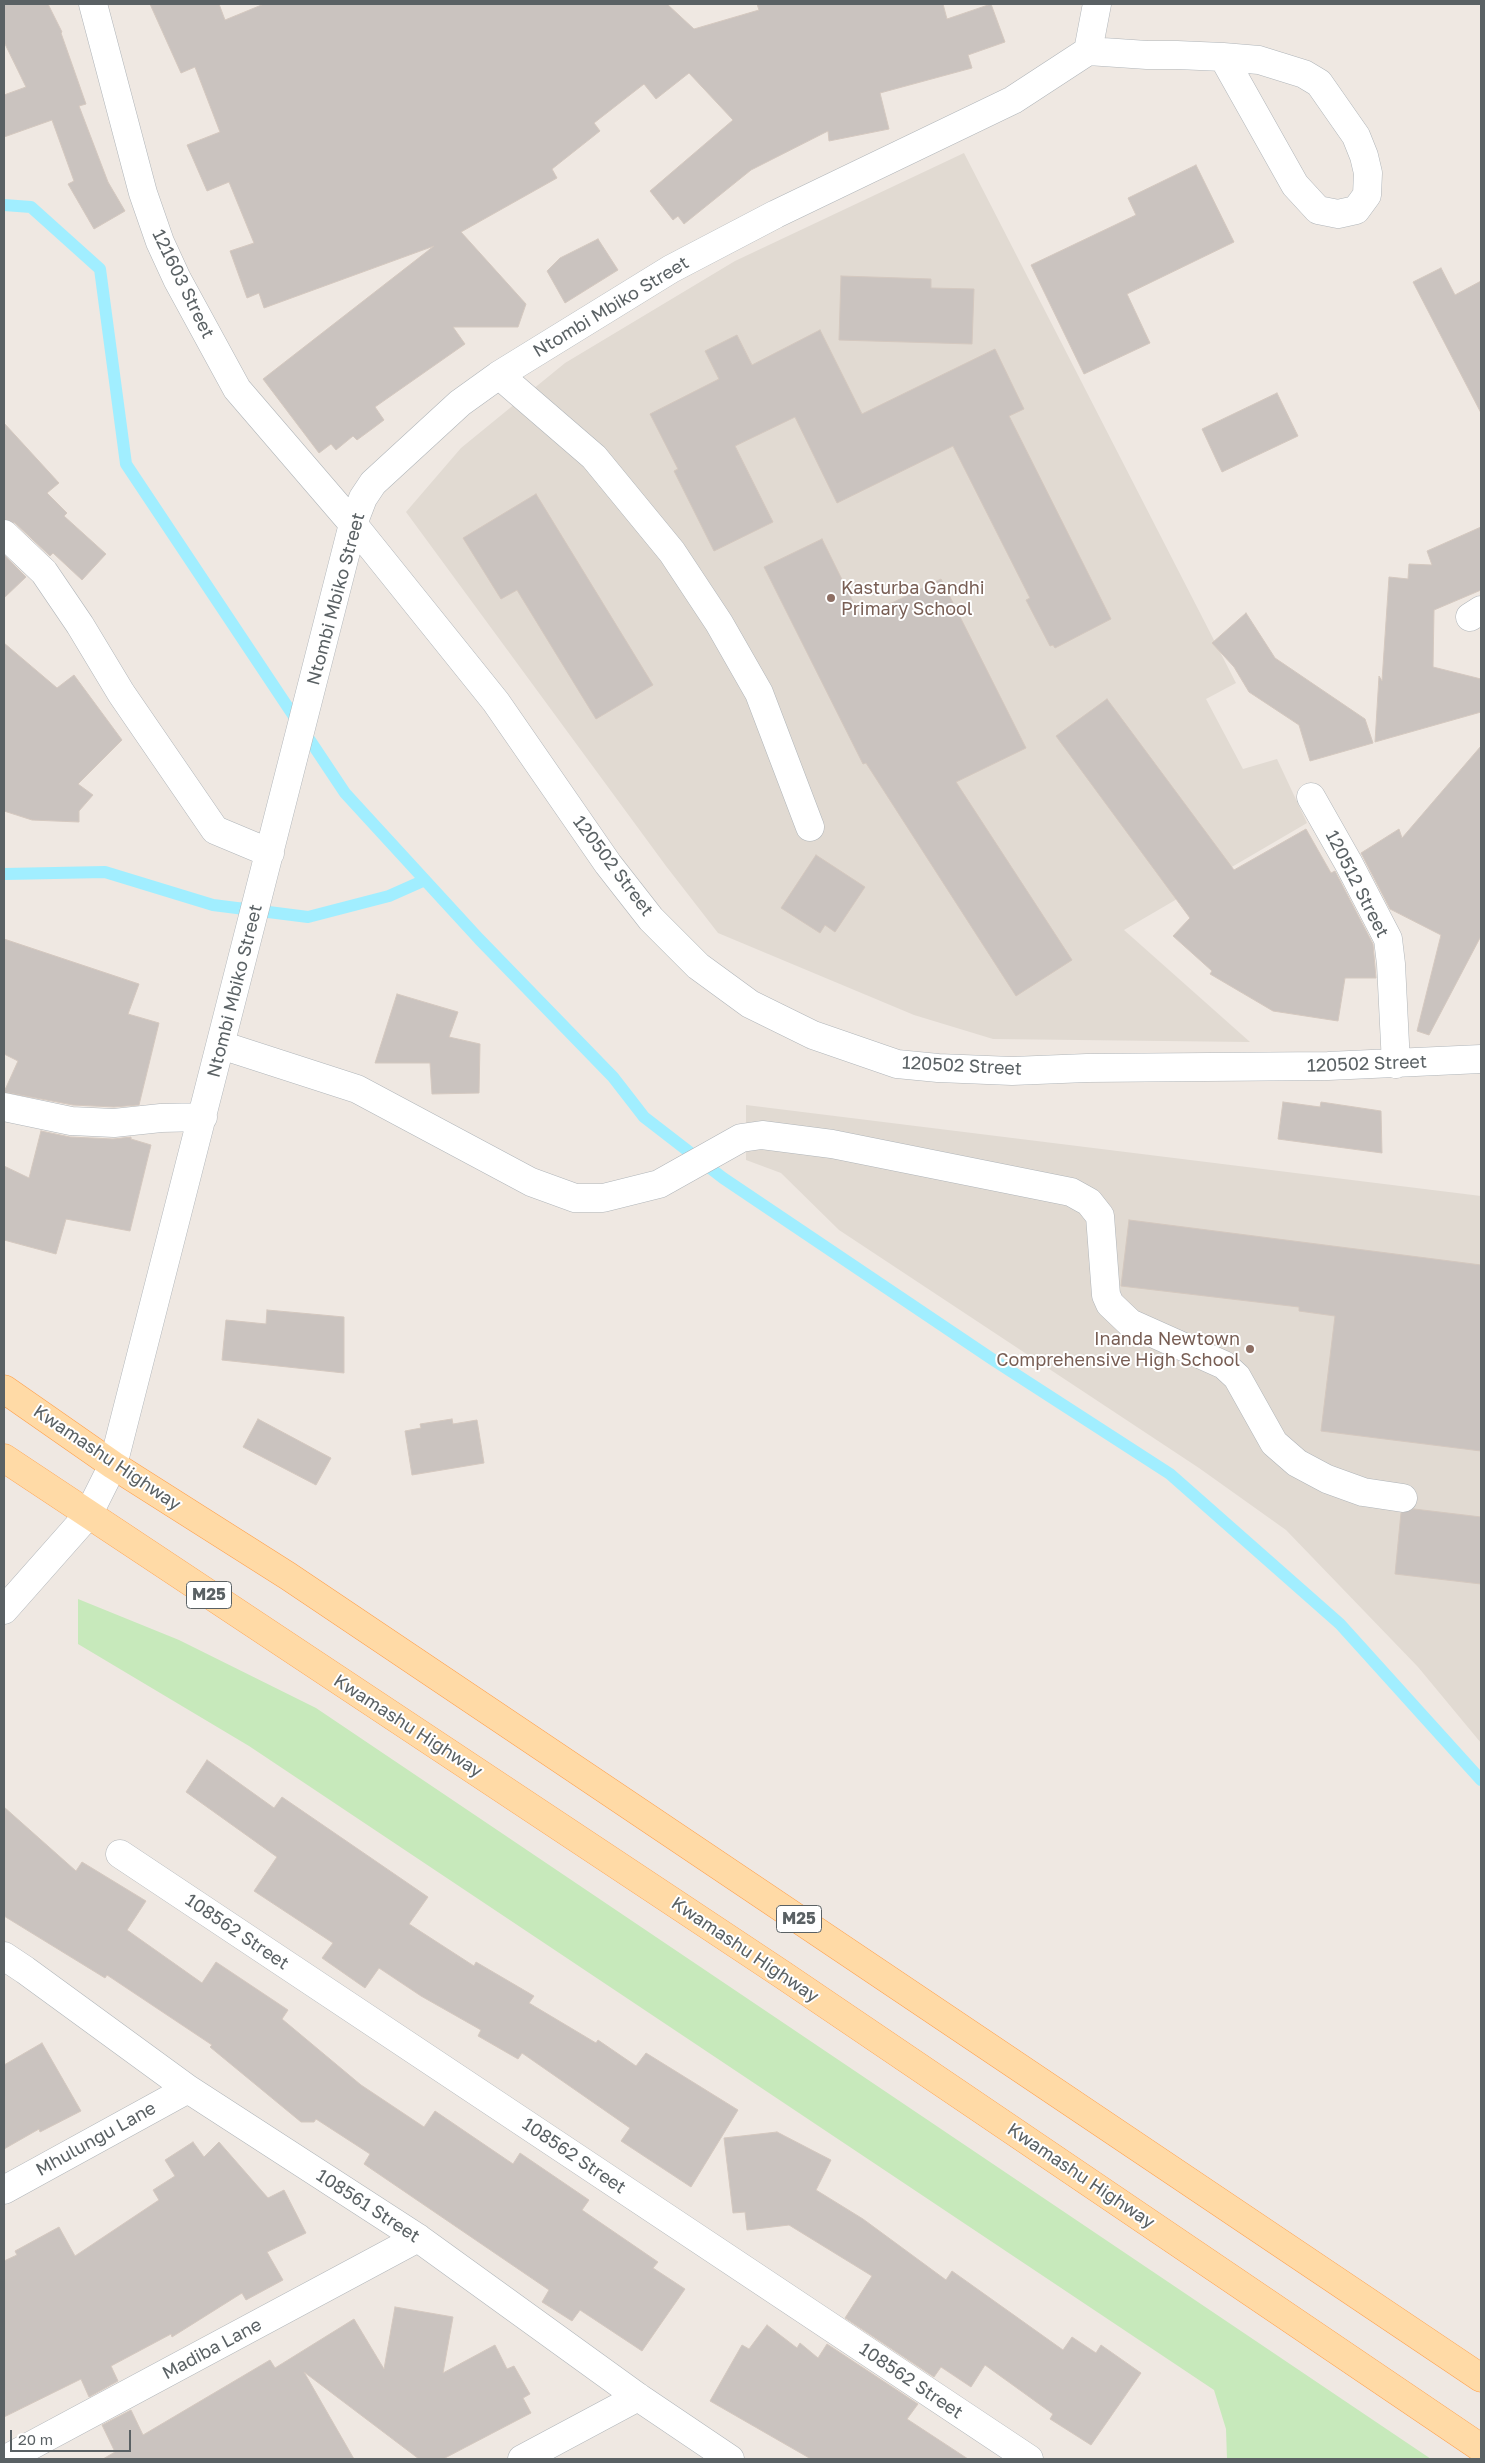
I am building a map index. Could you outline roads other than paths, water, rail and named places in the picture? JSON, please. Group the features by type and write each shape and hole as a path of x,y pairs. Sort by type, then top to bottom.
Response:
{"main road":[{"name":"Kwamashu Highway","path":"4,1389 113,1465 296,1581 1481,2378"},
{"name":"Kwamashu Highway","path":"4,1458 783,1975 1481,2448"}],"street":[{"name":"121603 Street","path":"93,4 143,193 160,242 176,279 238,389 353,524"},
{"path":"1097,4 1088,51 1223,57 1259,60 1304,74 1319,83 1356,136 1364,156 1368,173 1367,195 1356,210 1338,214 1318,210 1295,185 1223,57"},
{"name":"Ntombi Mbiko Street","path":"4,1610 88,1515 113,1465 353,524 363,498 373,483 460,404 499,375 671,269 776,214 1013,100 1088,51"},
{"path":"499,375 594,457 672,552 719,624 759,693 810,827"},
{"name":"120502 Street","path":"353,524 496,702 608,864 652,919 698,966 750,1004 813,1035 897,1064 938,1068 1012,1071 1087,1068 1396,1064 1481,1058"},
{"path":"4,534 44,572 80,625 122,693 215,830 270,853"},
{"name":"120512 Street","path":"1311,797 1350,864 1388,940 1396,1064"},
{"path":"221,1045 357,1089 531,1182 575,1198 603,1198 659,1184 741,1138 762,1135 832,1144 1071,1192 1089,1202 1100,1216 1106,1295 1110,1304 1130,1323 1224,1365 1237,1378 1274,1442 1297,1463 1327,1479 1363,1492 1403,1498"},
{"path":"4,1107 70,1121 114,1123 203,1116"},
{"name":"108562 Street","path":"120,1854 1029,2459"},
{"name":"108561 Street","path":"4,1956 188,2088 418,2238 638,2397 730,2459"},
{"name":"Mhulungu Lane","path":"4,2190 188,2088"},
{"name":"Madiba Lane","path":"6,2459 418,2238"},
{"path":"522,2459 638,2397"}],"waterway":[{"path":"4,205 31,207 100,269 126,464 345,793 479,939 613,1077 644,1117 723,1178 992,1359 1170,1474 1340,1624 1481,1780"},
{"path":"4,874 105,872 213,905 308,917 389,896 425,880"}],"place":[{"name":"Kasturba Gandhi Primary School","path":"831,598"},
{"name":"Inanda Newtown Comprehensive High School","path":"1250,1349"}]}
